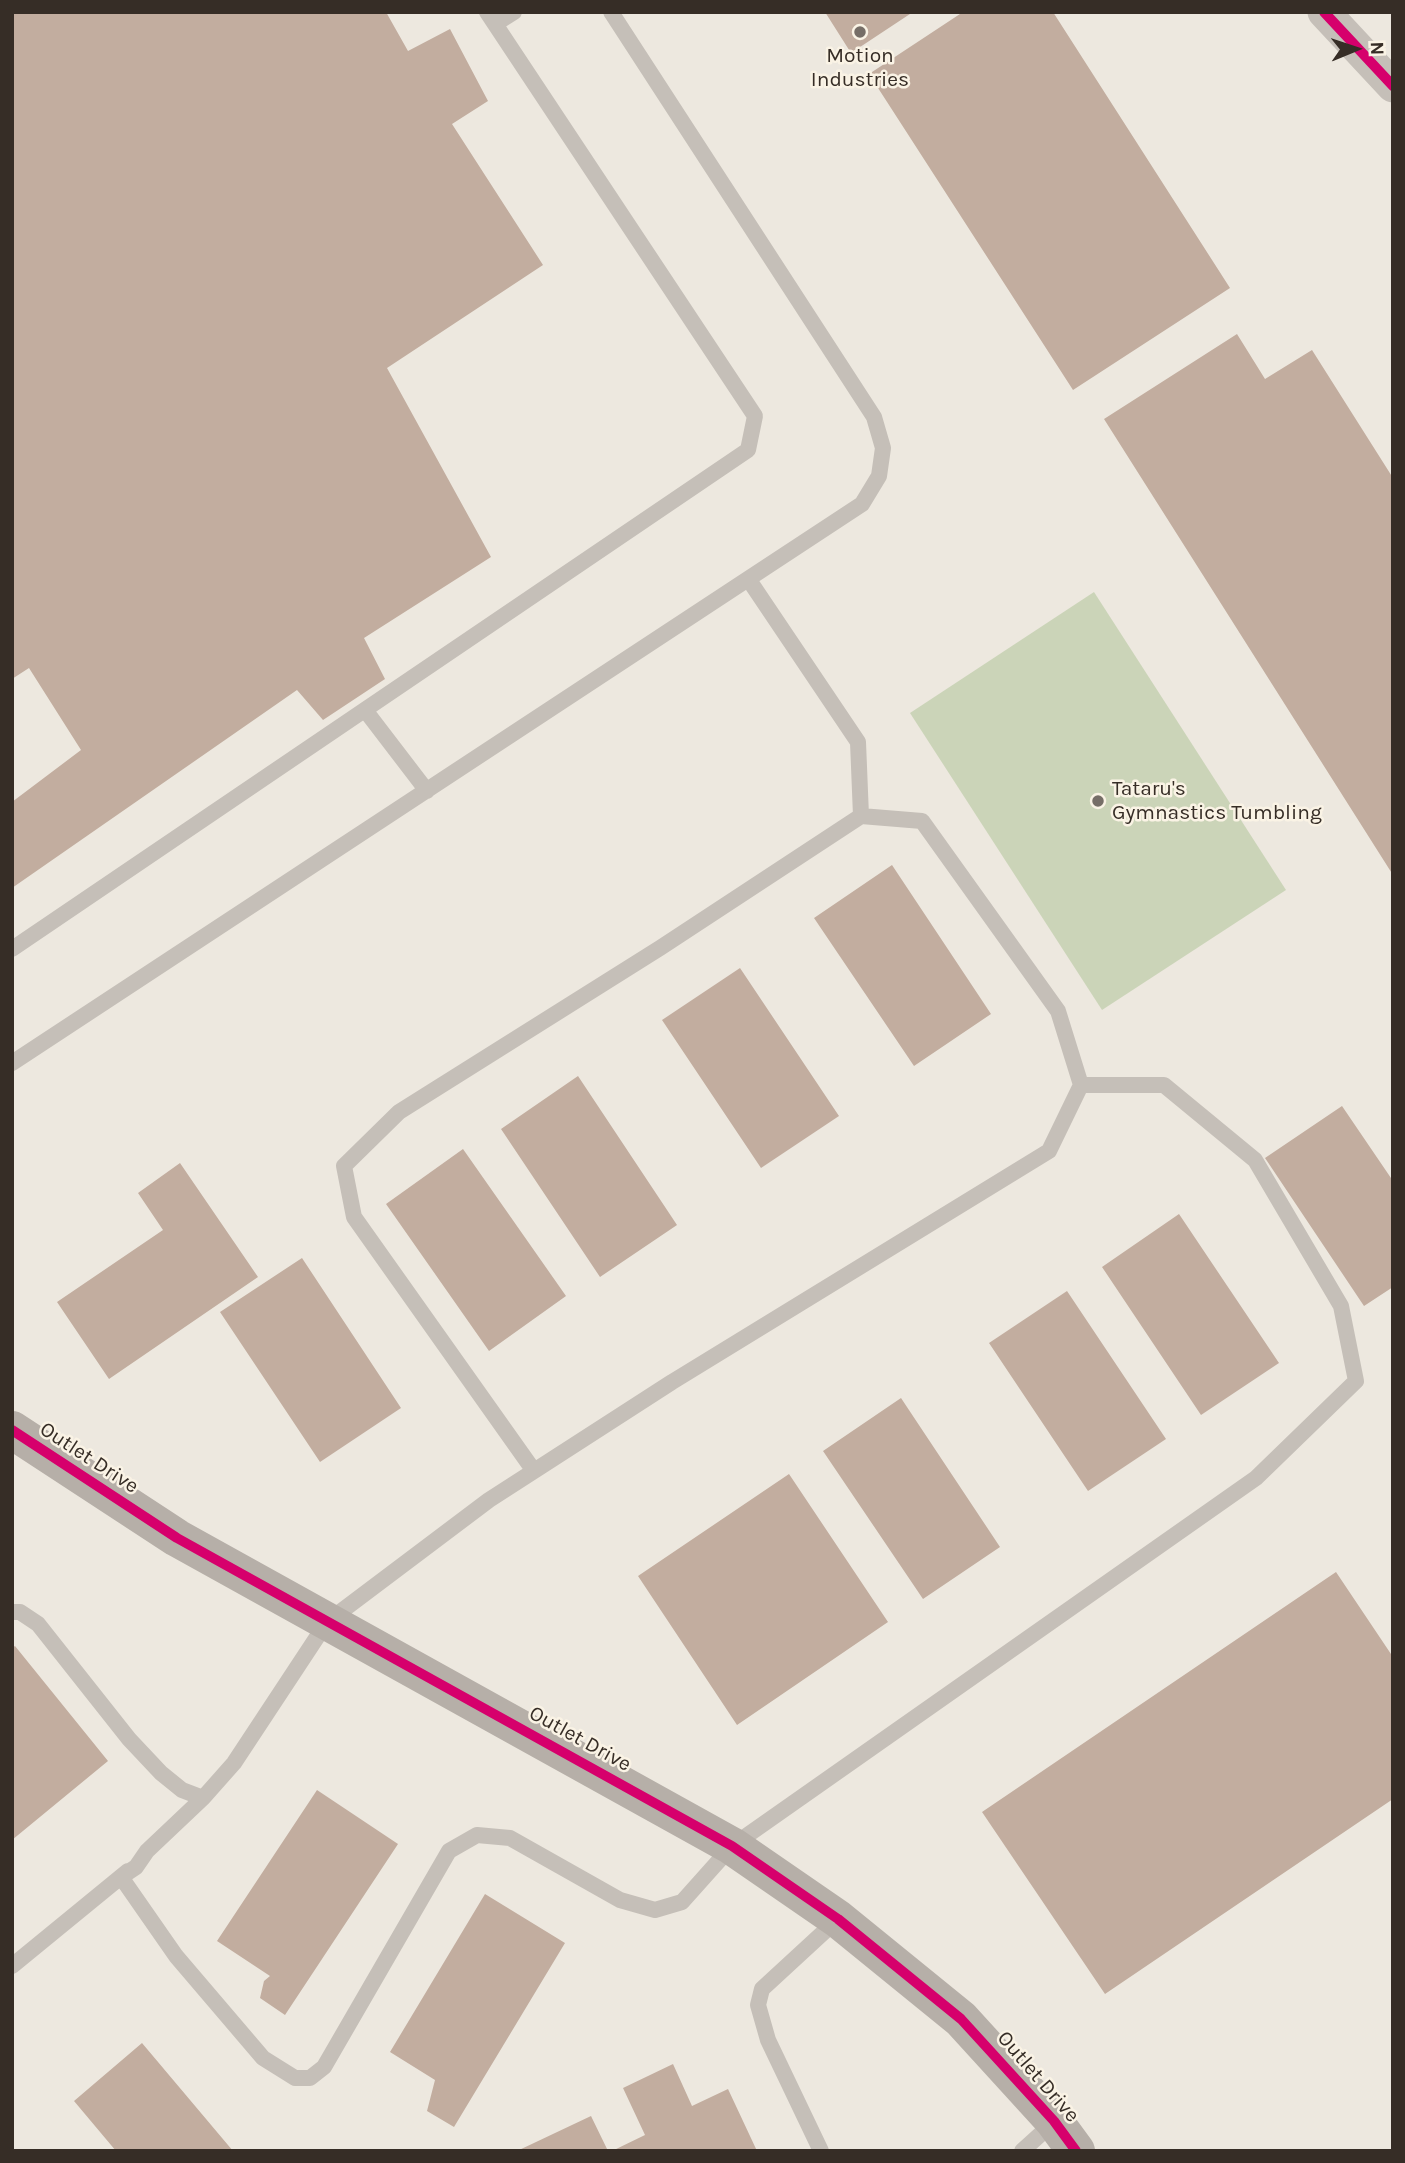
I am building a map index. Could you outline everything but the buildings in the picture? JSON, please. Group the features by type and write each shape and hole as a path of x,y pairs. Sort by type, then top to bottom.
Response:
{"street":[{"path":"1324,12 1393,86"},
{"name":"Outlet Drive","path":"13,1432 177,1538 732,1846 838,1919 961,2019 1065,2136"}],"lane":[{"path":"12,948 748,450 755,416 491,18 514,12"},
{"path":"12,1063 862,504 878,476 883,448 874,417 611,12"},
{"path":"749,580 858,742 861,816"},
{"path":"365,710 427,791"},
{"path":"12,1966 138,1863 147,1851 203,1798 234,1763 327,1622 489,1500 729,1346 1049,1151 1081,1085 1058,1011 922,821 861,816 660,948 399,1112 344,1166 354,1217 534,1471"},
{"path":"121,1877 176,1956 263,2058 295,2078 310,2078 324,2067 449,1851 477,1835 510,1838 620,1900 655,1910 682,1902 732,1846 1256,1478 1356,1381 1341,1306 1255,1160 1164,1085 1081,1085"},
{"path":"12,1612 20,1612 38,1624 128,1738 161,1773 181,1790 203,1798"},
{"path":"821,2151 768,2040 758,2005 762,1989 838,1919"},
{"path":"1022,2151 1065,2136"}],"green space":[{"name":"Tataru's Gymnastics Tumbling","path":"1094,592 1286,890 1102,1010 910,713"}],"cycle path":[{"path":"1324,12 1393,86"},
{"path":"12,1430 177,1538 732,1846 838,1919 961,2019 1054,2121 1076,2151"}],"place":[{"name":"Motion Industries","path":"860,32"},
{"name":"Tataru's Gymnastics Tumbling","path":"1098,801"}]}
